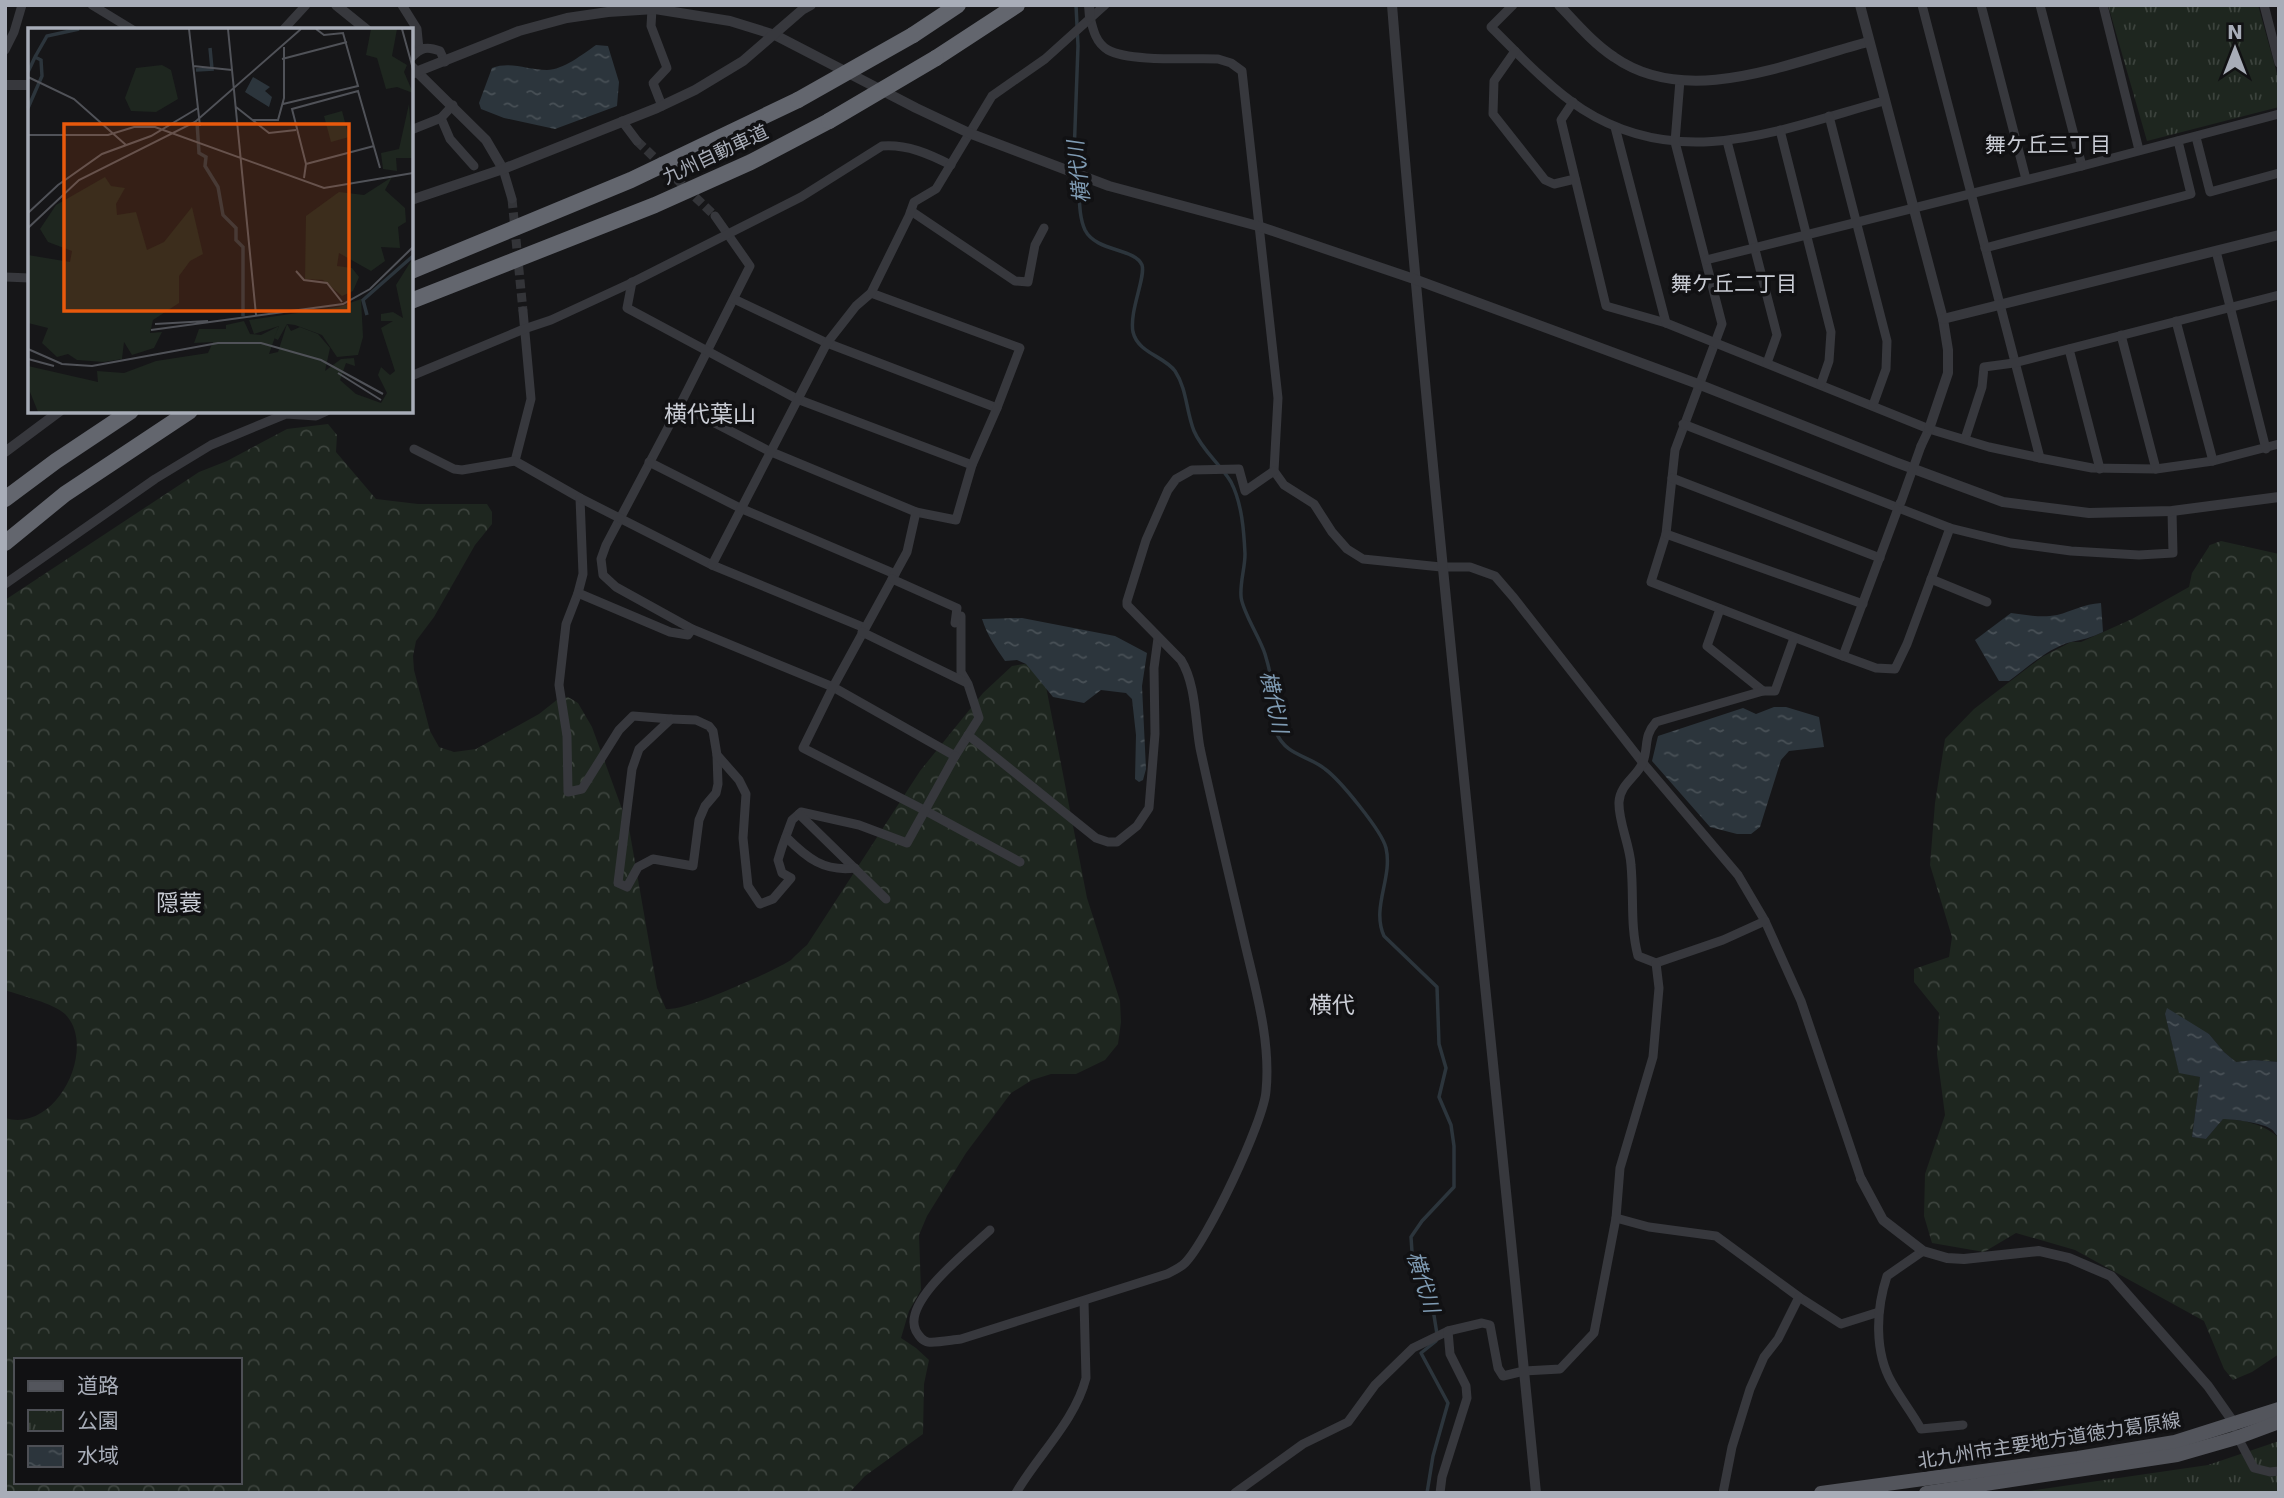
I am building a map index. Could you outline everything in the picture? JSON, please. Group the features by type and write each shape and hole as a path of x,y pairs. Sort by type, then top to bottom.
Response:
{"highway":[{"name":"九州自動車道","path":"413,270 631,180 798,100 958,5"},
{"name":"九州自動車道","path":"413,300 655,205 751,162 829,121 936,58 1017,5"},
{"path":"5,499 128,413"},
{"path":"5,529 121,447 177,413"},
{"path":"5,543 65,494 187,413"}],"main road":[{"name":"北九州市主要地方道徳力葛原線","path":"1926,1493 2178,1455 2279,1409"},
{"name":"北九州市主要地方道徳力葛原線","path":"1821,1493 2078,1458 2279,1422"}],"street":[{"path":"5,50 22,5"},
{"path":"92,5 130,28"},
{"path":"285,28 306,5"},
{"path":"336,5 365,28"},
{"path":"402,5 417,29 419,50"},
{"path":"413,199 503,169 662,106 695,90 743,61 811,5"},
{"path":"1089,5 1095,37 1108,50 1130,56 1218,59 1231,63 1242,71 1278,398 1274,471 1284,485 1314,504 1347,550 1363,559 1441,567 1470,567 1495,576 1643,763 1738,875 1765,920 1801,1000 1861,1179 1883,1220 1923,1251 1947,1258 1964,1259 2039,1251 2069,1258 2111,1276 2208,1386 2254,1468 2279,1471"},
{"path":"712,565 827,342 856,306 871,293 914,202 936,188 992,96 1045,59 1105,5"},
{"path":"1392,5 1441,567 1536,1493"},
{"path":"1513,5 1491,27 1515,51 1573,102 1615,127 1649,138 1700,144 1727,141 1780,130 1884,101"},
{"path":"1559,5 1615,58 1644,72 1680,80 1721,80 1868,42"},
{"path":"1843,656 1948,373 1948,350 1943,319 1860,5"},
{"path":"1922,5 2040,458"},
{"path":"1981,5 2026,179"},
{"path":"2040,5 2082,166"},
{"path":"2103,5 2139,150"},
{"path":"2264,5 2279,63"},
{"path":"652,9 651,26 667,68 653,83 662,106"},
{"path":"414,71 445,62 519,31 567,18 652,9 730,21 775,34 969,133 1109,186 1258,226 1414,279 1698,384 2003,502 2089,513 2172,512 2279,497"},
{"path":"413,56 428,47 440,51 445,62"},
{"path":"1515,51 1494,81 1493,114 1545,180 1554,184 1575,179"},
{"path":"414,71 486,139 503,169 512,199"},
{"path":"1680,80 1675,142 1722,324 1675,450 1666,534 1651,582 1876,668 1895,669 1950,528"},
{"path":"5,85 28,85"},
{"path":"1573,102 1561,120 1606,306 1666,323 1929,429 2040,458 2100,469 2156,469 2213,461 2279,444"},
{"path":"413,129 441,118 453,106"},
{"path":"1706,260 2279,114"},
{"path":"1829,116 1887,341 1886,369 1873,405"},
{"path":"441,118 450,139 474,166"},
{"path":"622,121 637,141"},
{"path":"1615,127 1666,323"},
{"path":"1780,130 1832,332 1829,361 1821,384"},
{"path":"2196,137 2210,192 2279,173"},
{"path":"1727,141 1777,335 1767,363"},
{"path":"1985,248 2191,194 2178,141"},
{"path":"413,375 551,320 632,282 801,197 882,146 896,145 929,153 951,165"},
{"path":"911,212 1015,281 1028,282 1035,245 1044,228"},
{"path":"715,216 750,266 680,405 619,517 601,559 603,575 616,587 692,629 832,687 955,756"},
{"path":"1943,319 2279,235"},
{"path":"2216,251 2266,449"},
{"path":"5,276 28,278"},
{"path":"632,282 627,308 707,352 797,399 972,465"},
{"path":"680,405 769,451 916,512 956,520 972,465 1020,348 871,293"},
{"path":"1965,439 1982,387 1984,367 2014,363 2279,295"},
{"path":"734,299 827,342 997,408"},
{"path":"514,461 531,399 523,311"},
{"path":"2176,321 2213,461"},
{"path":"2121,335 2156,469"},
{"path":"2069,349 2100,469"},
{"path":"5,452 57,413"},
{"path":"5,584 155,479 211,445 286,414 322,413"},
{"path":"1683,424 1899,505 1950,528 2011,543 2071,551 2150,555 2173,553 2172,512"},
{"path":"414,449 454,469 462,470 514,461 712,565 863,630 968,684"},
{"path":"649,463 957,608 961,672 968,684 979,718 907,843 859,825 801,812 792,820 778,860 782,873 791,878 773,900 761,904 748,886 743,838 746,794 739,780 717,755"},
{"path":"990,1230 939,1278 915,1308 912,1323 919,1337 927,1342 961,1339 1167,1274 1184,1265 1196,1249 1227,1191 1256,1126 1266,1093 1265,1051 1259,1004 1200,745 1189,681 1181,660 1158,638 1127,601 1146,540 1168,490 1176,479 1192,470 1239,469 1245,491 1274,471"},
{"path":"1672,478 1880,558"},
{"path":"580,498 583,574 566,624 559,685 567,736 568,792 582,789 619,730 633,716 696,720 709,726 713,731 717,755 718,785 699,820 693,866 653,859 638,867 627,887 618,883 632,769 639,749 671,719"},
{"path":"916,512 907,552 832,687 803,748 1020,862"},
{"path":"1666,534 1863,604"},
{"path":"1931,579 1987,602"},
{"path":"578,593 670,632 688,635 692,629"},
{"path":"1720,609 1707,646 1763,691"},
{"path":"968,735 1096,838 1117,842 1137,826 1149,808 1155,734 1153,668 1158,638"},
{"path":"1765,920 1723,940 1656,963 1638,957 1632,936 1632,865 1627,835 1620,820 1619,799 1625,783 1643,763 1647,732 1656,722 1763,691 1775,691 1794,638"},
{"path":"799,814 886,899"},
{"path":"786,836 800,851 825,867 839,870 855,868"},
{"path":"1235,1493 1303,1444 1348,1422 1375,1385 1402,1358 1413,1348 1448,1331 1482,1323 1490,1325 1498,1368 1503,1376 1524,1371 1560,1369 1594,1333 1616,1218 1620,1168 1653,1056 1660,988 1656,963"},
{"path":"1616,1218 1649,1227 1716,1236 1841,1324 1879,1312"},
{"path":"1923,1251 1887,1276 1879,1312 1882,1361 1921,1429 1963,1425"},
{"path":"1723,1493 1732,1447 1750,1389 1764,1357 1778,1339 1799,1297"},
{"path":"1016,1493 1070,1414 1083,1389 1086,1378 1084,1301"},
{"path":"1440,1493 1442,1477 1467,1398 1466,1386 1450,1354 1448,1331"}],"green space":[{"path":"2108,5 2258,5 2279,81 2279,107 2147,141"},
{"path":"328,424 337,435 336,452 376,499 418,504 487,504 492,512 492,524 475,545 434,617 416,641 414,670 430,731 439,747 454,752 476,749 539,714 558,699 568,697 578,703 592,727 629,828 657,988 666,1009 709,998 791,960 807,945 920,771 983,693 1012,666 1034,665 1043,671 1087,898 1120,1001 1118,1044 1105,1060 1076,1074 1051,1074 1032,1080 1011,1093 966,1153 927,1216 919,1235 921,1290 909,1311 901,1338 929,1360 924,1384 923,1434 865,1476 849,1493 5,1493 5,1118 24,1119 41,1113 56,1101 74,1066 77,1046 74,1029 60,1010 5,990 5,600 199,472 227,461 287,429"},
{"path":"2221,541 2279,554 2279,1062 2236,1062 2209,1034 2165,1014 2179,1072 2200,1077 2192,1137 2206,1139 2223,1119 2253,1124 2279,1138 2279,1354 2252,1372 2233,1380 2224,1369 2204,1321 2075,1250 2016,1233 1984,1252 1932,1243 1924,1216 1925,1174 1945,1115 1937,1054 1939,1013 1914,982 1914,969 1949,957 1952,937 1930,865 1935,803 1945,739 1974,709 2042,657 2071,642 2081,642 2132,619 2189,587 2192,573 2210,545"},
{"path":"2279,1441 2279,1493 2015,1493 2208,1465"}],"water":[{"path":"596,45 608,46 619,82 617,106 555,129 504,118 481,109 479,103 492,68 506,65 553,69 573,61"},
{"path":"2101,603 2103,632 2054,649 2009,681 1999,681 1975,640 2011,613 2051,616"},
{"path":"1022,618 1115,636 1147,653 1142,686 1146,769 1143,780 1139,782 1135,779 1136,735 1132,699 1126,693 1101,690 1084,703 1053,697 1026,664 1017,660 1005,661 982,619"},
{"path":"1774,707 1786,707 1819,717 1824,747 1789,751 1781,760 1760,827 1751,834 1737,834 1710,827 1652,761 1658,736 1743,708 1756,714"},
{"path":"2167,1008 2209,1034 2236,1062 2279,1062 2279,1138 2271,1129 2262,1125 2223,1119 2206,1139 2192,1137 2200,1077 2179,1073 2165,1014"}],"waterway":[{"name":"横代川","path":"1076,5 1078,46 1074,155 1077,171"},
{"name":"横代川","path":"1078,178 1080,211 1085,230 1090,237 1132,255 1142,265 1142,278 1132,324 1136,339 1146,350 1175,371 1182,385 1197,438 1227,475 1235,490 1245,545 1242,602 1263,647 1268,666 1276,732 1291,751 1318,764 1332,775 1377,830 1386,848 1387,859 1380,914 1384,936 1437,987 1439,1044 1446,1068 1439,1097 1451,1125 1454,1187 1411,1237 1412,1252 1431,1297 1437,1334"},
{"name":"横代川","path":"1427,1493 1433,1456 1448,1403 1421,1353 1436,1341"}],"tunnel":[{"path":"637,141 715,216"},
{"path":"512,199 523,311"}],"district":[{"name":"舞ケ丘三丁目","path":"2048,145"},
{"name":"舞ケ丘二丁目","path":"1734,284"},
{"name":"横代葉山","path":"710,414"},
{"name":"隠蓑","path":"179,903"},
{"name":"横代","path":"1332,1005"}]}
